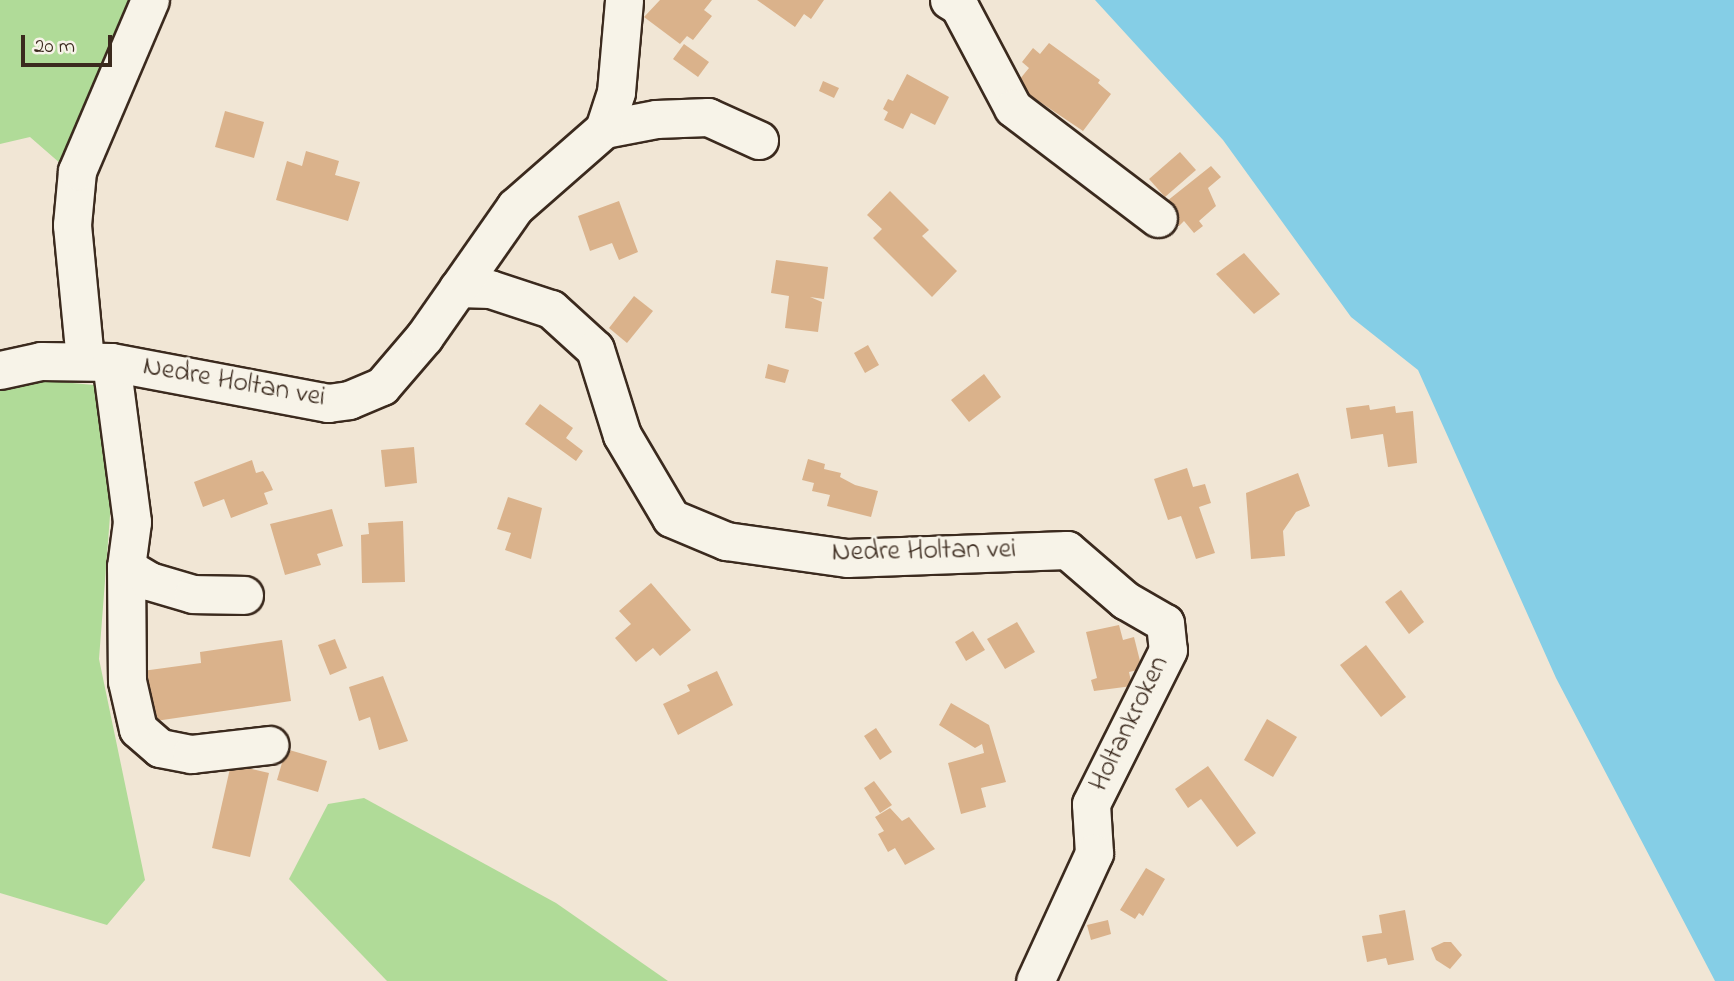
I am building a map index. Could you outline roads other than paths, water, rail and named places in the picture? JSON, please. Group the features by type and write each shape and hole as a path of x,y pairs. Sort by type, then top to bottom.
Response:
{"street":[{"path":"150,0 77,171 72,225 132,522 126,567 127,681 138,729 160,748 191,754 270,745"},
{"path":"624,0 616,92 604,129 656,119 708,117 759,140"},
{"path":"949,0 959,6 1013,108 1158,218"},
{"name":"Nedre Holtan vei","path":"0,370 41,361 98,361 328,403 349,400 382,386 424,337 515,207 604,129"},
{"name":"Nedre Holtan vei","path":"458,288 490,289 551,309 595,349 622,435 671,518 726,541 847,558 1067,550 1125,600 1165,623"},
{"path":"126,567 149,581 193,594 244,596"},
{"name":"Holtankroken","path":"1035,981 1094,853 1091,804 1168,650 1165,623"}],"water":[{"path":"1095,0 1734,0 1734,981 1715,981 1556,678 1418,370 1351,317 1223,140"}]}
